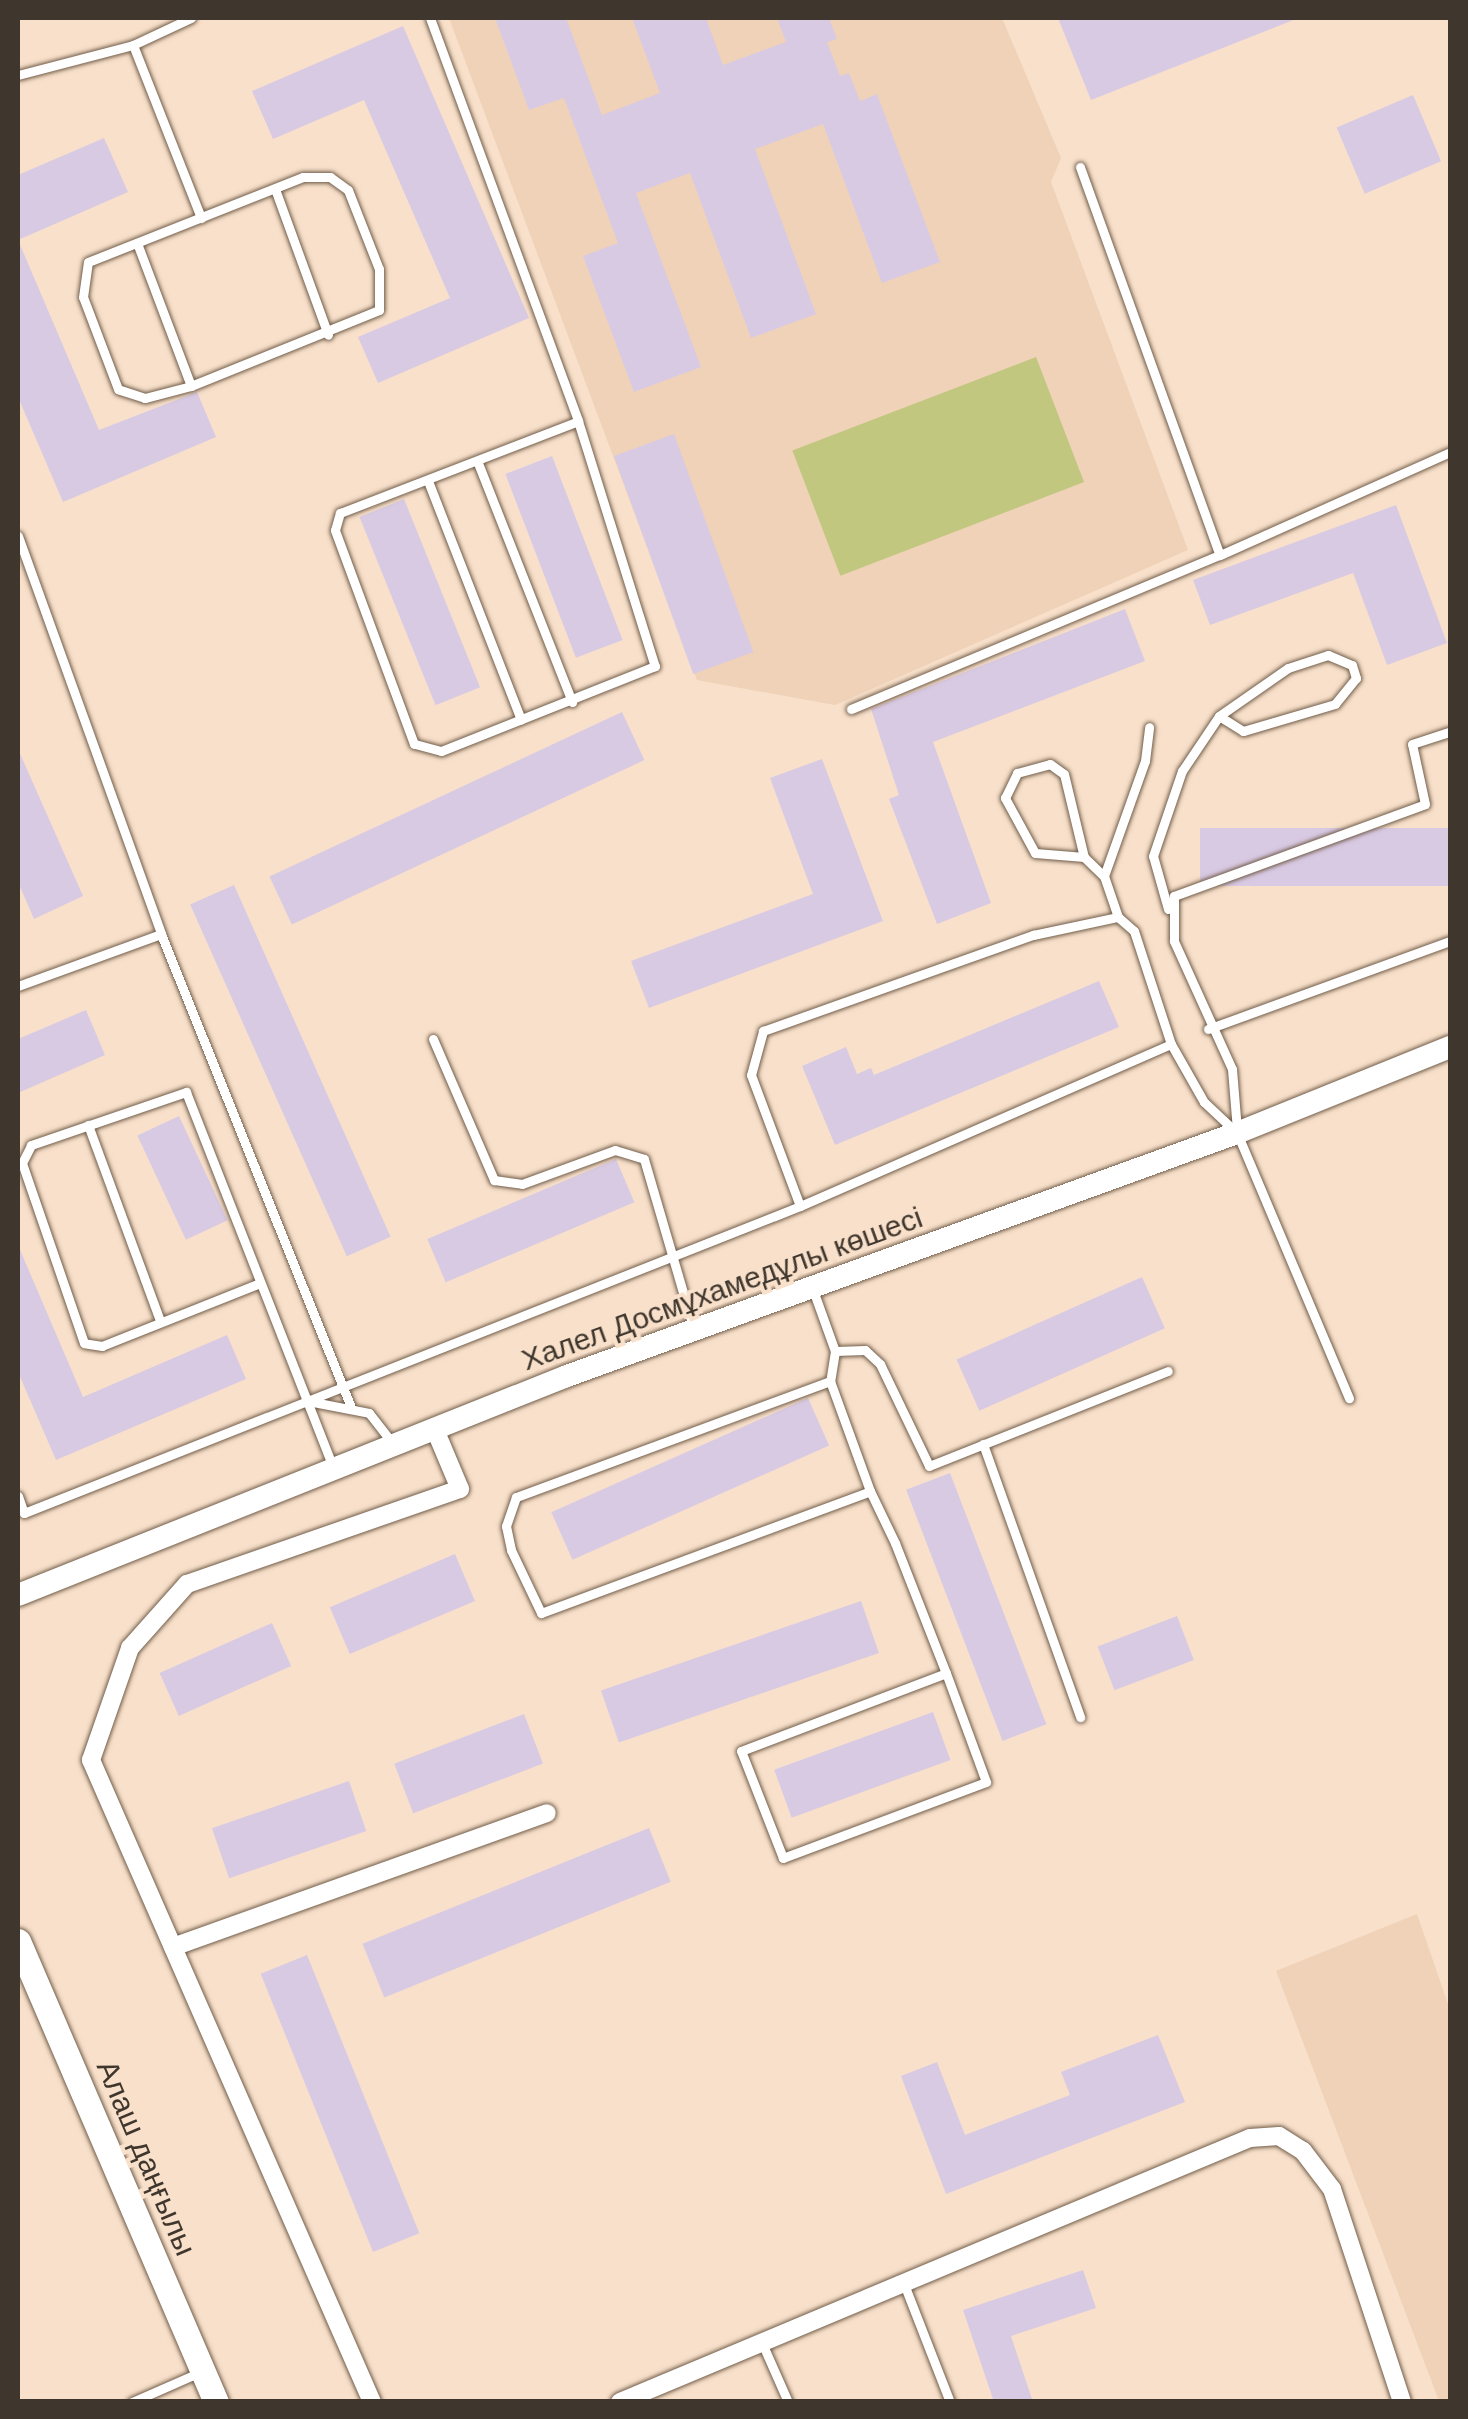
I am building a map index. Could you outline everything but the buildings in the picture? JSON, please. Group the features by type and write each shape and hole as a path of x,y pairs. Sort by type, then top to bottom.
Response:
{"main road":[{"name":"Алаш даңғылы","path":"18,1940 216,2402"}],"street":[{"name":"Халел Досмұхамедұлы көшесі","path":"18,1595 434,1427 1237,1133 1450,1046"},
{"path":"372,2402 91,1760 130,1648 187,1584 460,1489 434,1427"},
{"path":"173,1947 547,1813"},
{"path":"620,2402 1250,2138 1279,2136 1304,2151 1332,2189 1402,2402"}],"lane":[{"path":"18,75 133,45 191,18"},
{"path":"430,18 578,420 655,666 441,751 414,744 400,721 335,530 340,513 478,463 578,420"},
{"path":"133,45 201,218"},
{"path":"1080,167 1220,555"},
{"path":"330,177 348,190 379,269 379,310 328,335 191,386 130,396 118,389 97,334 82,276 88,262 275,189 330,177"},
{"path":"275,189 328,335"},
{"path":"137,243 191,386"},
{"path":"852,710 1220,555 1450,452"},
{"path":"478,463 572,702"},
{"path":"428,481 520,720"},
{"path":"18,536 161,934 346,1385 351,1407"},
{"path":"1219,716 1243,730 1335,704 1356,678 1352,665 1328,655 1288,668 1219,716 1182,771 1153,856 1208,1029 1232,1069 1237,1133 1350,1398"},
{"path":"1104,876 1145,761 1148,727"},
{"path":"1168,912 1174,896 1193,886 1303,853 1424,804 1412,744 1450,732"},
{"path":"1084,857 1035,853 1005,798 1017,773 1050,764 1064,774 1084,857 1104,876 1118,917 1134,931 1172,1044 1204,1102 1237,1133"},
{"path":"800,1206 751,1075 763,1030 1033,935 1118,917"},
{"path":"18,986 161,934"},
{"path":"1208,1029 1450,941"},
{"path":"433,1039 494,1180 522,1184 628,1150 644,1159 678,1259 694,1330"},
{"path":"18,1496 21,1513 678,1259 1172,1044"},
{"path":"260,1282 159,1318 102,1346 84,1343 22,1163 31,1146 186,1092 333,1468"},
{"path":"88,1125 159,1318"},
{"path":"812,1286 835,1352 830,1381 870,1490 946,1674 986,1782 783,1858 741,1751 946,1674"},
{"path":"835,1352 865,1350 880,1364 929,1466 1168,1371"},
{"path":"830,1381 516,1497 506,1526 512,1550 541,1614 870,1490"},
{"path":"306,1401 351,1407 382,1422 393,1444"},
{"path":"983,1444 1080,1717"},
{"path":"903,2281 950,2402"},
{"path":"762,2342 788,2402"},
{"path":"132,2402 202,2372"}],"shaded area":[{"path":"449,18 1002,18 1061,158 1051,182 1188,550 835,705 697,680"},
{"path":"1417,1914 1450,2010 1450,2401 1439,2401 1276,1971"}],"green space":[{"path":"1036,357 1084,482 840,576 792,451"}]}
